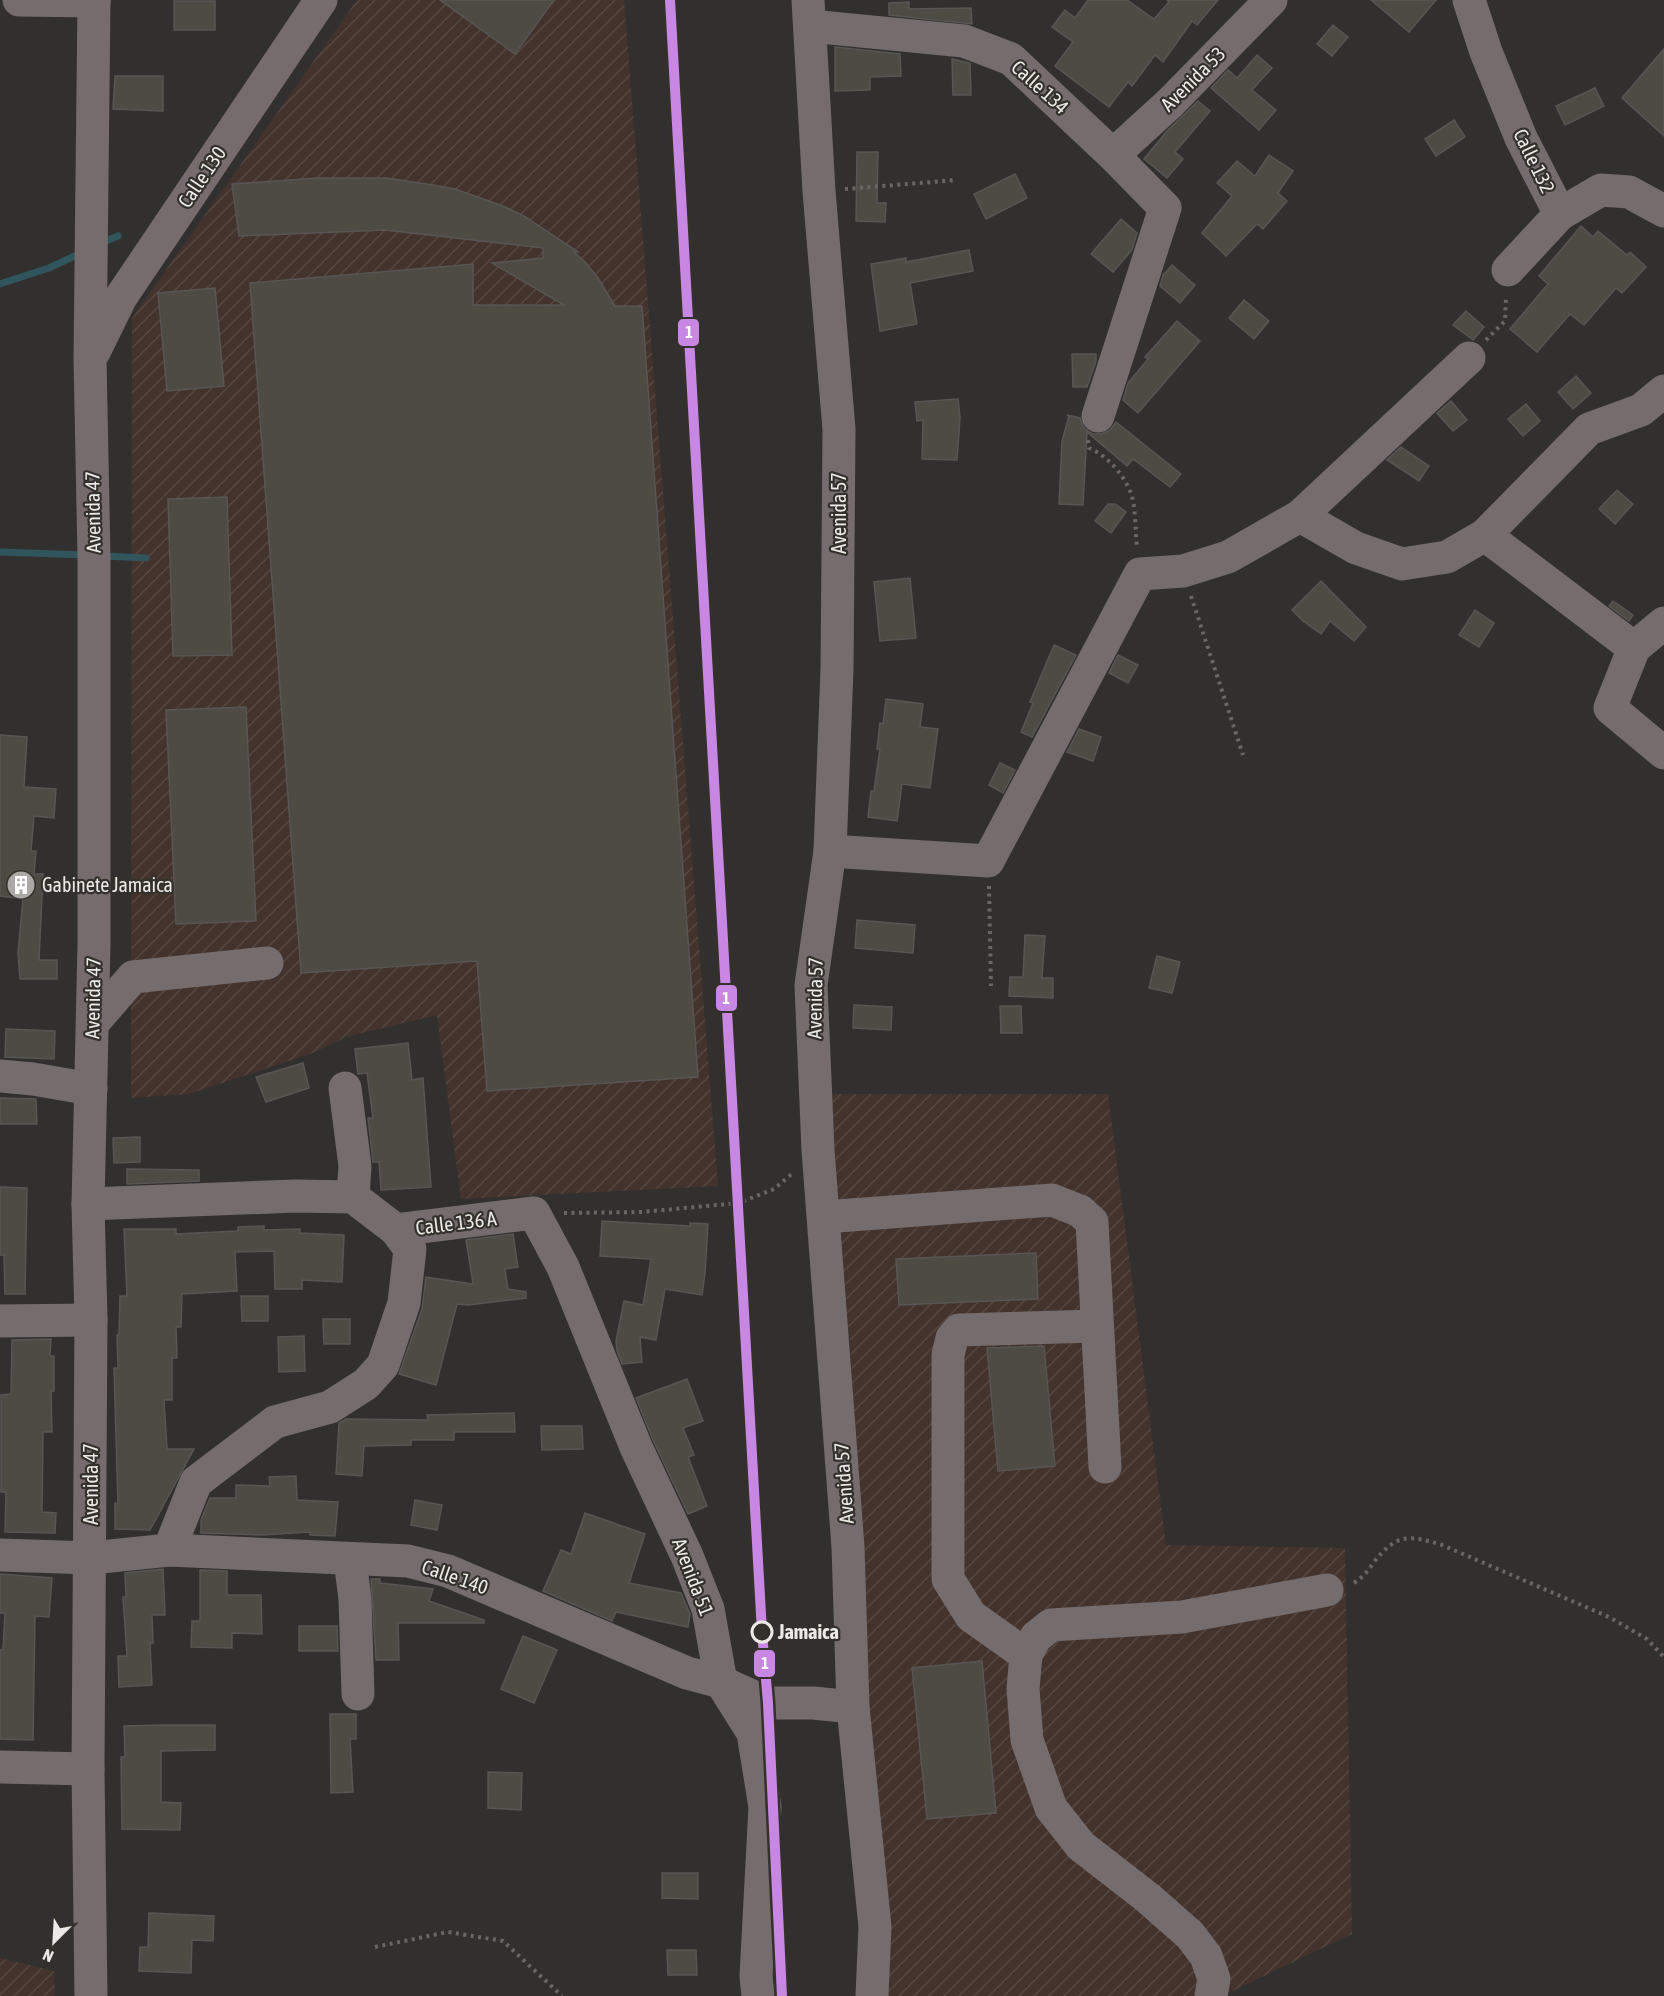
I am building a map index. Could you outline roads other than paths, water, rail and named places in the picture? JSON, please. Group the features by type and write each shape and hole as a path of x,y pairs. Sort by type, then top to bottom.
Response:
{"main road":[{"name":"Calle 130","path":"90,359 121,297 321,0"},
{"name":"Avenida 47","path":"91,1996 88,1769 91,1320 88,1204 93,1023 94,556 90,359 94,1"}],"street":[{"path":"19,0 94,1"},
{"name":"Avenida 53","path":"1113,155 1170,103 1271,0"},
{"name":"Calle 132","path":"1469,0 1486,52 1521,138 1560,214 1601,190 1629,192 1664,211"},
{"name":"Calle 134","path":"809,13 964,41 1011,59 1113,155 1165,208 1098,416"},
{"name":"Avenida 57","path":"809,13 819,191 839,429 837,669 830,851 811,985 818,1150 848,1547 854,1707 875,1927 872,1996"},
{"path":"1508,270 1560,214"},
{"path":"830,851 988,861 1140,574 1183,571 1228,557 1300,516 1469,358"},
{"path":"1300,516 1356,548 1402,564 1447,557 1485,535 1589,429 1641,410 1664,392"},
{"path":"1485,535 1634,648"},
{"path":"1664,623 1634,648 1610,708 1664,753"},
{"path":"93,1023 132,977 267,963"},
{"path":"0,1076 91,1089"},
{"path":"88,1204 296,1196 353,1197 355,1166 345,1088"},
{"name":"Calle 136 A","path":"353,1197 396,1230 534,1213"},
{"path":"824,1217 1052,1200 1080,1211 1092,1222 1105,1467"},
{"name":"Avenida 51","path":"534,1213 563,1267 636,1447 692,1567 708,1609 721,1682 753,1732 765,1807 756,1976 758,1996"},
{"path":"169,1550 196,1482 275,1422 330,1407 366,1384 383,1365 405,1303 410,1249 396,1230"},
{"path":"0,1321 91,1320"},
{"path":"1026,1655 971,1616 948,1579 948,1355 952,1338 959,1330 1097,1326"},
{"name":"Calle 140","path":"0,1554 91,1558 169,1550 408,1561 448,1571 687,1673 721,1682 768,1703 813,1703 854,1707"},
{"path":"350,1560 355,1599 358,1694"},
{"path":"1212,1996 1214,1979 1206,1956 1190,1935 1148,1898 1081,1846 1051,1808 1027,1740 1023,1689 1026,1655 1036,1637 1051,1625 1182,1617 1327,1590"},
{"path":"0,1767 88,1769"}],"waterway":[{"path":"101,243 118,236"},
{"path":"0,284 49,268 83,252"},
{"path":"0,552 86,555"},
{"path":"103,556 146,558"}],"place":[{"name":"Gabinete Jamaica","path":"21,885"},
{"name":"Jamaica","path":"762,1632"}]}
